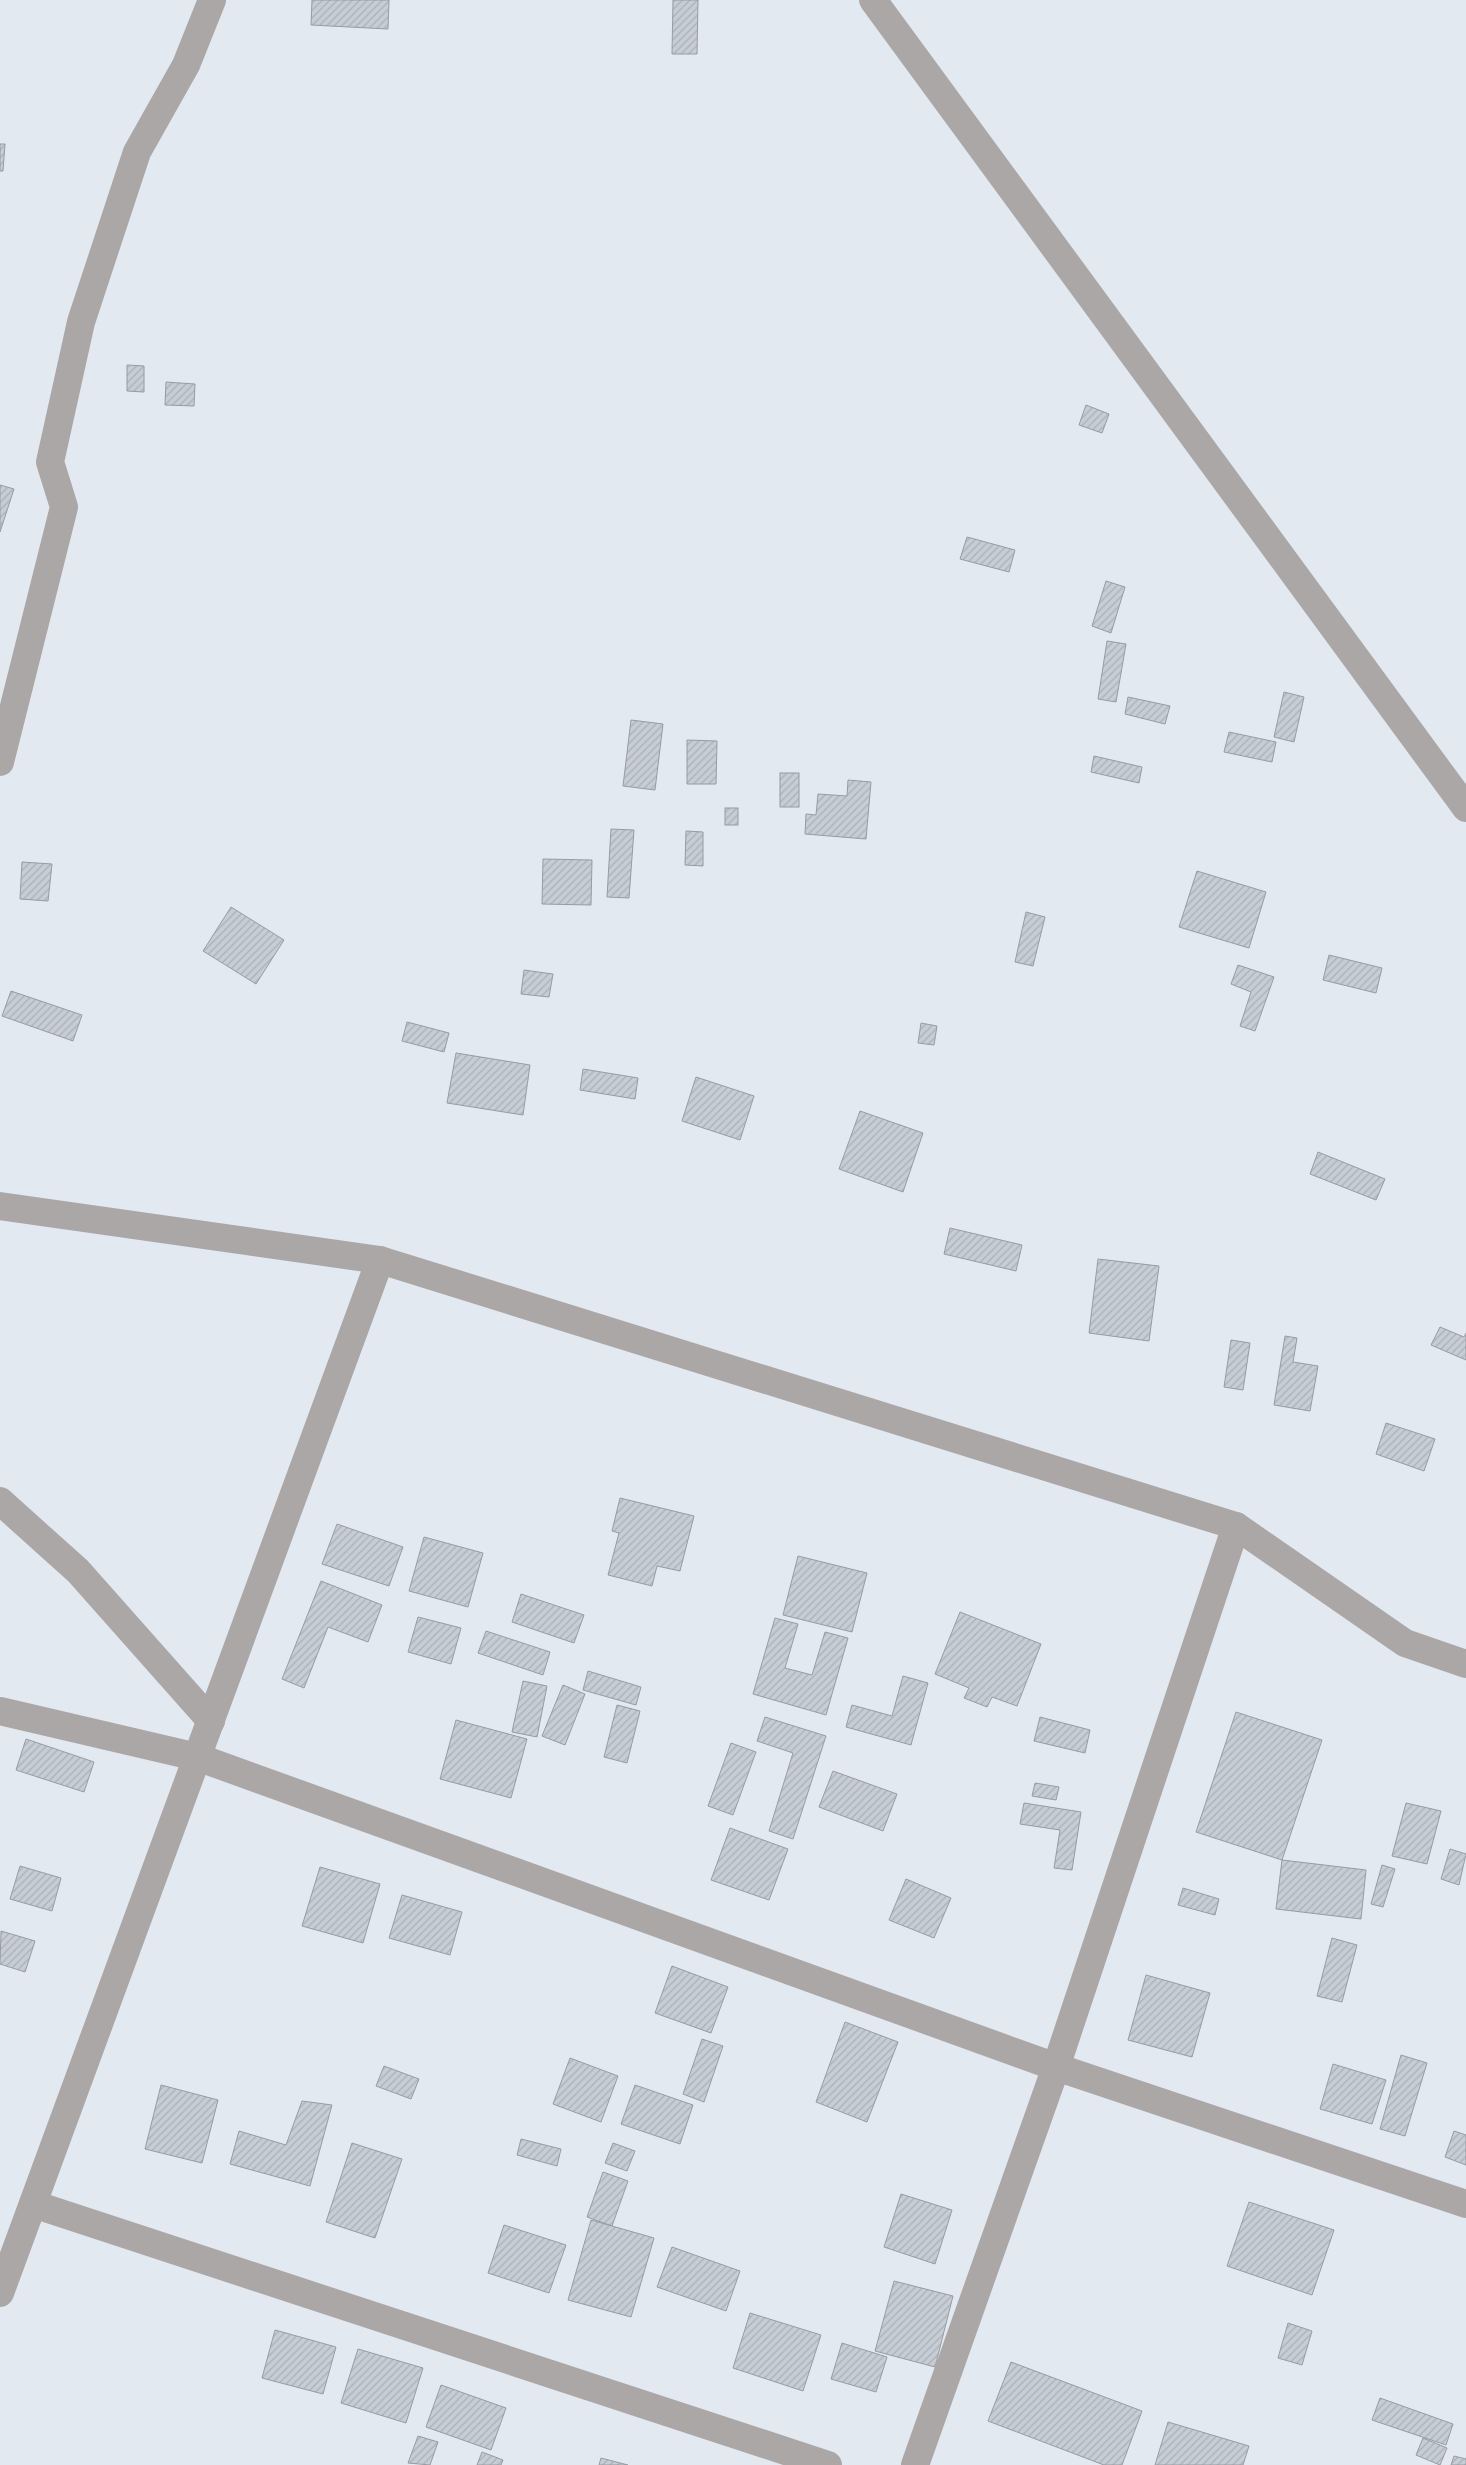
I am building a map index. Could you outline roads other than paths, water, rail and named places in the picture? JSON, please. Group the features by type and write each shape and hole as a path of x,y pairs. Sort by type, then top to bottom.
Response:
{"street":[{"path":"0,762 64,507 50,462 81,322 137,152 186,65 212,0"},
{"path":"873,0 1466,808"},
{"path":"0,1206 380,1260 1236,1526 1405,1643 1466,1664"},
{"path":"0,2293 380,1260"},
{"path":"0,1501 78,1571 211,1721"},
{"path":"915,2465 1056,2067 1236,1526"},
{"path":"0,1711 198,1757 1056,2067 1466,2204"},
{"path":"33,2204 828,2465"}]}
